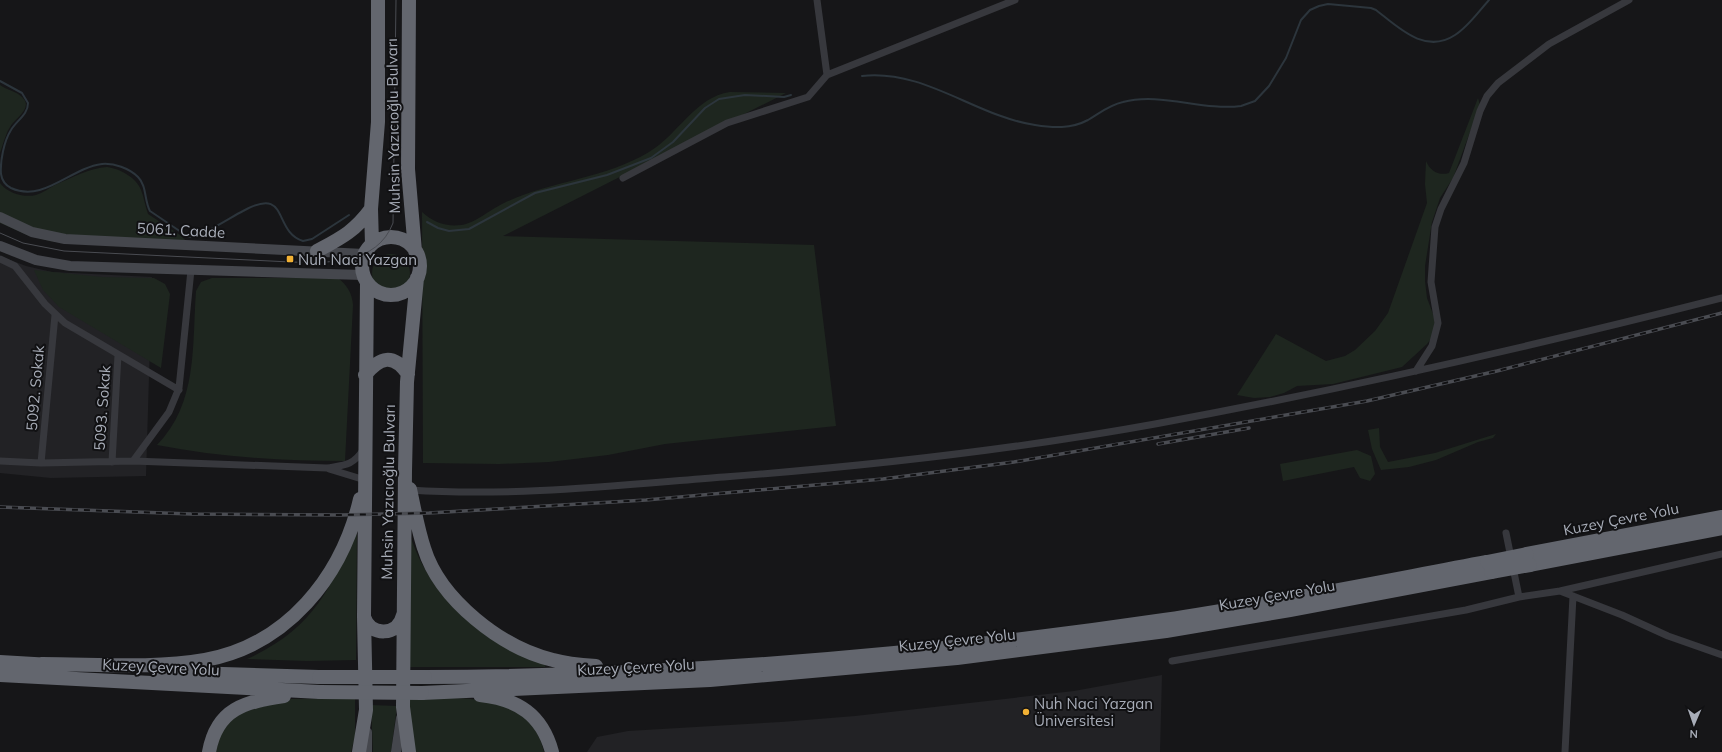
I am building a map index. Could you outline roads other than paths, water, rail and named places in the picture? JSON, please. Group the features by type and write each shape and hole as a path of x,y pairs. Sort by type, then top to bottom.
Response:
{"highway":[{"name":"Muhsin Yazıcıoğlu Bulvarı","path":"368,249 378,122 378,0"},
{"name":"Muhsin Yazıcıoğlu Bulvarı","path":"409,0 408,169 415,251"},
{"path":"317,251 350,233 360,224 370,209"},
{"path":"392,237 403,240 415,251 420,267 417,278 406,290 390,294 374,290 365,278 362,261 368,249 379,239 392,237"},
{"name":"Muhsin Yazıcıoğlu Bulvarı","path":"359,752 366,710 364,616 365,278"},
{"name":"Muhsin Yazıcıoğlu Bulvarı","path":"409,752 403,707 405,471 408,374 417,278"},
{"path":"365,375 376,362 387,360 398,362 408,374"},
{"path":"405,471 424,548 440,580 450,594 471,615 508,641 528,652 552,660 579,665 611,667 734,666"},
{"path":"42,664 161,665 184,663 228,654 260,640 290,620 303,609 325,582 335,565 353,526 365,480"},
{"name":"Kuzey Çevre Yolu","path":"1528,560 1722,517"},
{"name":"Kuzey Çevre Yolu","path":"1528,560 1722,528"},
{"path":"1489,567 1528,560"},
{"name":"Kuzey Çevre Yolu","path":"0,662 168,673 319,677 532,677 734,666 864,656 1165,620 1489,567"},
{"name":"Kuzey Çevre Yolu","path":"422,693 710,680 957,658 1166,631 1290,610 1489,567"},
{"path":"364,616 370,627 382,632 390,631 398,626 403,615"},
{"name":"Kuzey Çevre Yolu","path":"0,675 320,692"},
{"path":"209,752 211,740 218,727 240,706 254,700 320,692 422,693 483,696 504,700 524,709 538,721 547,736 552,752"}],"street":[{"path":"817,0 827,75"},
{"path":"623,178 728,123 808,97 827,75 1015,0"},
{"path":"1416,371 1432,346 1438,323 1431,282 1435,228 1441,209 1464,163 1480,111 1487,96 1498,83 1549,44 1629,0"},
{"name":"5061. Cadde","path":"0,217 32,232 65,239 317,251 368,249"},
{"path":"0,246 24,256 59,265 365,278"},
{"path":"0,259 15,266 55,315 72,328 179,390"},
{"path":"133,461 169,412 179,390 191,270"},
{"path":"410,490 475,493 619,486 797,472 903,461 1007,447 1152,424 1298,397 1535,345 1722,298"},
{"name":"5092. Sokak","path":"41,463 55,315"},
{"name":"5093. Sokak","path":"112,462 118,355"},
{"path":"0,461 41,463 133,461 327,468 349,464 357,460 365,447"},
{"path":"327,468 365,480"},
{"path":"1506,533 1519,597"},
{"path":"1172,661 1447,614 1519,597 1560,591 1722,554"},
{"path":"1560,591 1668,636 1722,655"},
{"path":"1565,752 1573,596"},
{"path":"396,752 403,707"},
{"path":"366,710 368,752"}],"waterway":[{"path":"862,76 885,76 907,79 950,94 992,113 1013,120 1048,127 1062,127 1082,123 1113,105 1137,100 1152,99 1211,106 1241,106 1255,101 1269,86 1286,58 1301,20 1310,10 1319,6 1328,4 1371,8 1412,36 1433,42 1444,40 1460,32 1489,0"},
{"path":"0,81 22,93 28,103 26,111 13,126 6,140 3,151 1,176 7,186 11,188 23,191 35,191 46,188 90,167 102,164 116,165 130,171 141,181 150,211 187,236 191,237 210,230 258,204 268,203 274,206 293,236 303,241 312,239 349,215"},
{"path":"427,222 438,228 449,231 469,229 535,193 607,175 651,158 673,142 705,108 719,99 745,95 784,97 791,95"}],"tram line":[{"path":"0,233 23,243 64,251 291,262 320,262 350,259 376,247 386,237 393,223 396,0"}],"railway":[{"path":"0,507 191,514 341,515 429,513 646,500 883,479 1014,462 1367,401 1497,371 1722,313"},
{"path":"1158,444 1249,428"}],"place":[{"name":"Nuh Naci Yazgan","path":"290,259"},
{"name":"Nuh Naci Yazgan Üniversitesi","path":"1026,712"}]}
